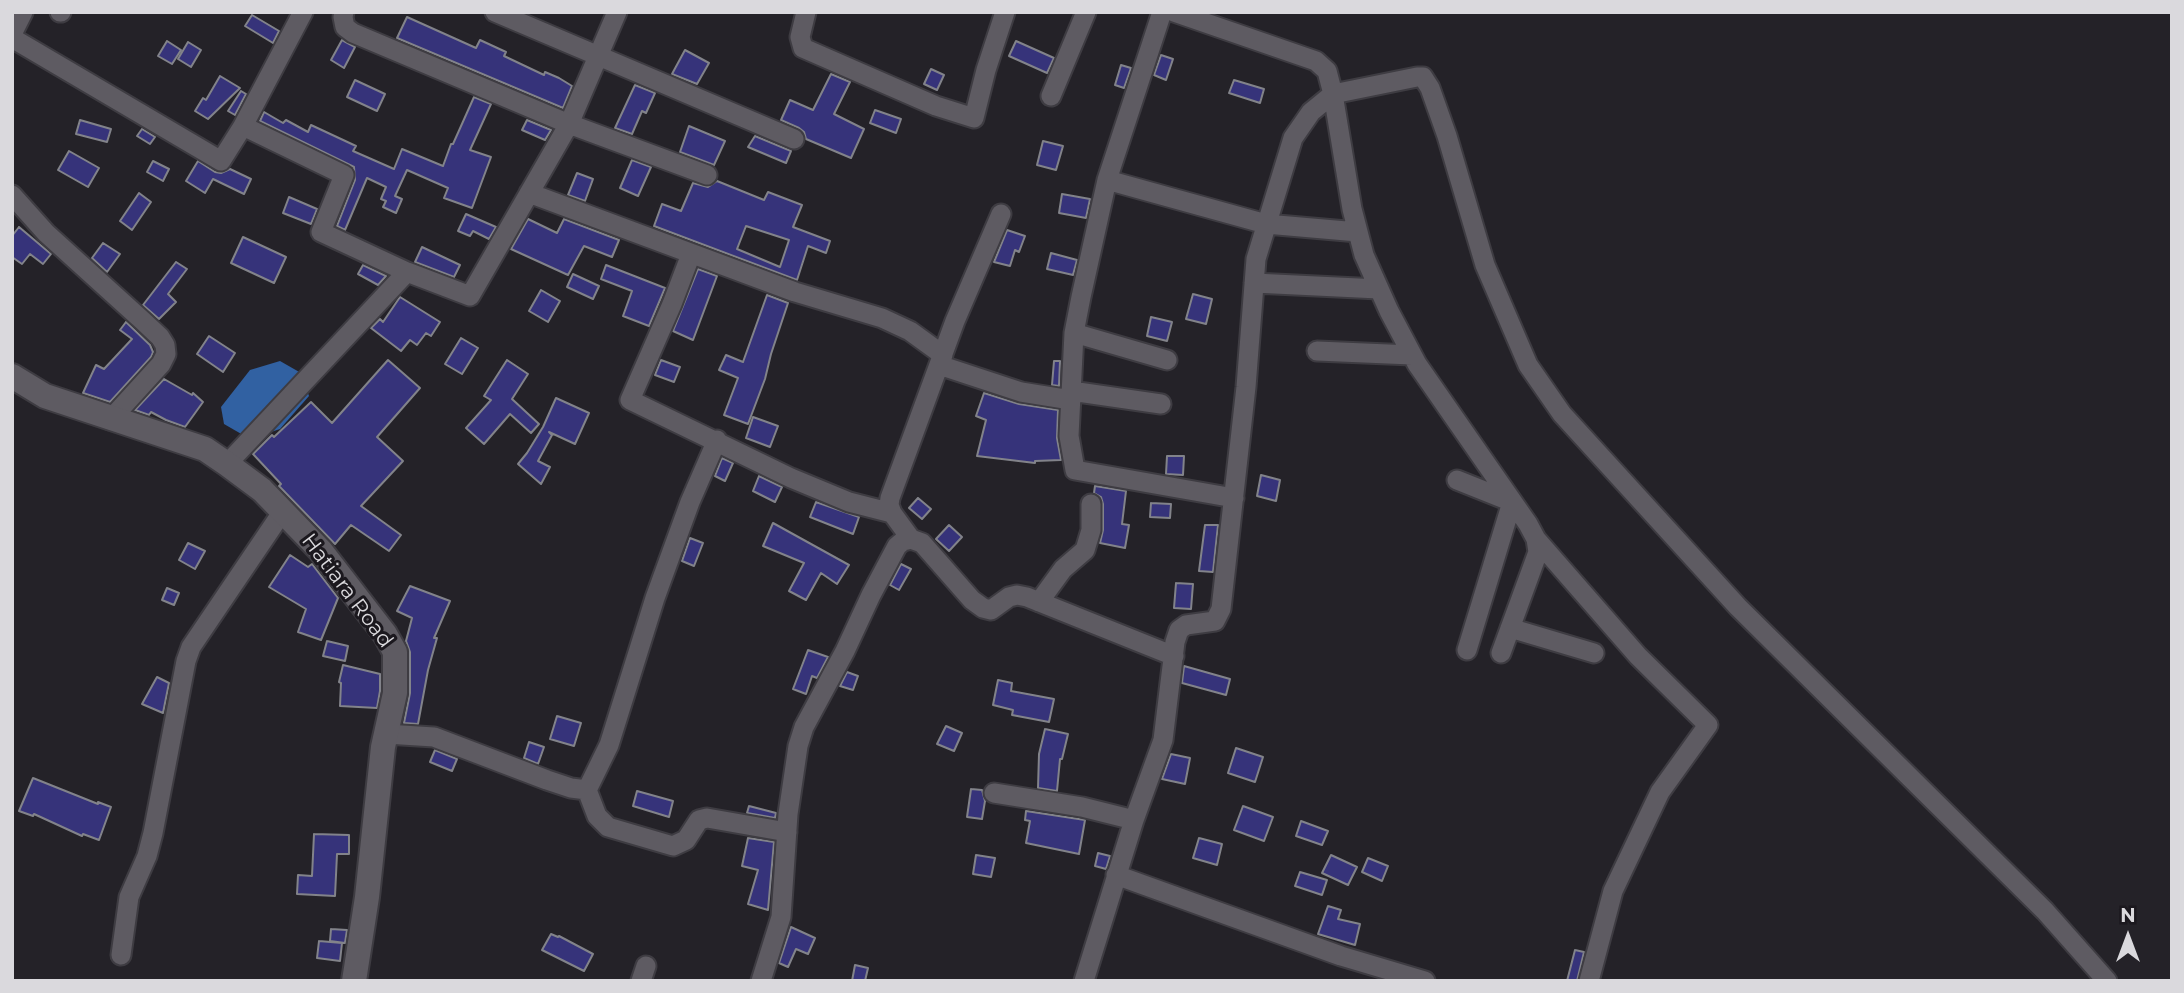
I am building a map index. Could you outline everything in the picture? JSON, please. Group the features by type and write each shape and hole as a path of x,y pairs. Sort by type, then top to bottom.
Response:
{"street":[{"path":"23,12 12,36 221,161 243,126 303,12"},
{"path":"345,12 345,27 353,33 569,124 707,175"},
{"path":"495,12 794,139"},
{"path":"243,126 344,175 321,232 407,272 470,296 569,124 617,12"},
{"path":"806,12 800,37 803,48 936,106 974,118 1005,12"},
{"path":"1051,96 1086,12"},
{"path":"1162,12 1107,180 1074,333 1069,436 1075,470 1234,498"},
{"path":"1174,12 1316,61 1327,71 1337,93 1344,164 1364,255 1412,355 1536,539 1638,656 1708,725 1660,792 1613,891 1589,981"},
{"path":"1084,981 1134,820 1163,740 1178,629 1185,625 1215,621 1219,616 1246,387 1256,259 1293,138 1311,112 1337,93 1423,77 1447,136 1485,265 1528,365 1562,414 1738,607 2045,911 2107,981"},
{"path":"1107,180 1266,224 1358,232"},
{"path":"529,192 795,292 882,318 910,331 941,360 1021,392 1161,404"},
{"path":"12,195 46,233 144,321 165,345 166,354 161,364 110,420"},
{"path":"1001,214 941,360 890,498 892,513 911,539 922,543 972,600 983,608 992,611 1009,597 1017,595 1174,656"},
{"path":"691,254 630,400 803,483 871,509 892,513"},
{"path":"227,464 407,272"},
{"path":"1254,283 1379,289"},
{"path":"1074,333 1167,360"},
{"path":"1317,351 1412,355"},
{"name":"Hatiara Road","path":"12,376 45,397 205,449 227,464 262,490 284,511 321,551 385,634 395,652 395,693 386,734 354,981"},
{"path":"717,440 690,502 655,598 609,745 587,790 597,816 608,827 673,846 686,840 699,820 707,818 787,832"},
{"path":"1457,480 1512,502"},
{"path":"1467,650 1512,502"},
{"path":"1039,602 1063,569 1085,550 1091,530 1091,505"},
{"path":"121,955 129,897 153,834 186,661 191,648 284,511"},
{"path":"761,981 781,916 794,763 804,727 897,546 911,539"},
{"path":"1501,653 1538,552 1536,539"},
{"path":"1510,628 1594,653"},
{"path":"386,734 434,737 547,780 587,790"},
{"path":"994,793 1082,807 1134,820"},
{"path":"1116,875 1340,956 1425,981"}],"water":[{"path":"280,361 301,373 309,396 280,429 250,439 224,424 221,407 250,370"}],"building":[{"path":"252,15 279,31 273,43 245,26"},
{"path":"407,17 476,48 480,40 506,52 504,56 544,75 545,72 559,78 572,86 563,108 397,38"},
{"path":"342,40 355,47 344,68 331,60"},
{"path":"167,41 181,50 172,64 158,56"},
{"path":"1016,41 1054,58 1047,73 1009,56"},
{"path":"188,42 201,50 191,67 178,59"},
{"path":"685,50 709,63 697,84 672,74"},
{"path":"1161,55 1173,59 1166,80 1154,75"},
{"path":"1121,65 1131,68 1124,88 1115,85"},
{"path":"931,69 944,75 937,90 924,84"},
{"path":"831,74 850,82 834,114 864,129 851,158 806,139 799,128 781,120 790,100 813,110"},
{"path":"220,76 240,88 208,119 195,111 203,98 206,100"},
{"path":"355,80 385,94 377,111 347,97"},
{"path":"1234,80 1264,89 1260,103 1229,93"},
{"path":"635,85 655,93 646,113 642,111 632,134 615,128"},
{"path":"241,91 246,94 235,115 228,111"},
{"path":"474,97 491,104 470,150 491,157 472,208 444,198 448,188 407,170 395,196 402,199 396,213 383,207 386,201 381,199 386,187 367,178 345,230 337,226 355,180 354,167 260,121 264,112 283,123 286,120 308,132 311,125 356,146 353,151 394,169 402,149 443,166"},
{"path":"875,110 901,119 896,133 870,123"},
{"path":"80,120 111,129 107,142 76,134"},
{"path":"527,120 551,130 545,140 522,130"},
{"path":"689,126 725,141 714,165 680,152"},
{"path":"142,129 155,137 150,144 137,136"},
{"path":"755,136 791,151 786,163 748,147"},
{"path":"1043,141 1063,146 1056,170 1037,165"},
{"path":"69,151 99,168 88,187 58,170"},
{"path":"632,160 651,167 638,196 620,188"},
{"path":"153,161 169,169 163,181 147,172"},
{"path":"198,161 215,172 221,173 230,169 251,179 244,194 213,179 205,193 186,181"},
{"path":"577,173 593,179 585,201 568,195"},
{"path":"717,181 764,200 768,192 802,205 793,227 830,241 826,253 808,246 797,280 654,226 662,204 681,211 693,183 708,187","holes":["746,226 789,240 780,267 737,249"]},
{"path":"139,193 151,202 132,230 120,221"},
{"path":"1062,194 1090,199 1086,218 1059,213"},
{"path":"289,197 317,209 311,224 283,213"},
{"path":"466,214 496,227 489,239 473,231 470,236 458,231"},
{"path":"528,219 557,233 564,219 619,240 612,257 584,246 568,275 511,249"},
{"path":"19,227 51,254 43,264 30,254 22,264 12,257 12,236"},
{"path":"1007,230 1025,236 1019,252 1015,250 1010,266 994,262"},
{"path":"243,237 286,257 274,283 231,263"},
{"path":"103,243 120,254 107,272 92,258"},
{"path":"422,247 460,265 454,277 415,262"},
{"path":"1051,253 1077,260 1073,275 1047,269"},
{"path":"176,262 187,269 168,294 176,302 159,319 143,305"},
{"path":"363,265 386,276 378,285 358,274"},
{"path":"606,265 665,288 649,326 623,316 632,291 601,279"},
{"path":"698,269 717,276 693,340 673,331"},
{"path":"573,274 599,286 593,299 567,287"},
{"path":"541,290 560,301 548,322 529,311"},
{"path":"1193,294 1212,299 1206,324 1186,319"},
{"path":"767,295 788,303 748,424 724,415 738,378 719,370 726,355 743,362"},
{"path":"400,297 440,322 431,336 426,333 417,345 410,340 401,351 371,328 380,319 383,322"},
{"path":"1151,317 1172,322 1167,341 1147,336"},
{"path":"126,322 150,345 153,352 151,357 110,402 83,393 96,365 104,369 132,339 120,330"},
{"path":"209,336 235,353 223,372 197,354"},
{"path":"461,338 478,348 462,374 445,364"},
{"path":"388,360 420,388 377,437 403,461 361,506 401,535 389,551 351,525 335,544 279,486 281,484 253,454 311,402 332,423"},
{"path":"507,360 528,374 512,399 539,424 531,433 510,414 484,444 466,428 491,400 484,396"},
{"path":"661,360 680,367 674,382 655,375"},
{"path":"1054,361 1060,361 1059,386 1052,385"},
{"path":"164,379 192,395 193,393 203,402 185,427 151,412 149,415 135,410"},
{"path":"984,393 1019,404 1058,410 1057,438 1061,460 1035,463 977,456 986,420 976,416"},
{"path":"556,398 589,413 575,444 549,432 552,435 538,461 550,467 541,484 518,464 543,427"},
{"path":"753,417 778,426 770,447 746,438"},
{"path":"1167,456 1184,456 1183,475 1166,474"},
{"path":"722,458 733,463 725,481 715,476"},
{"path":"1261,475 1280,480 1276,501 1257,496"},
{"path":"759,476 782,487 775,502 753,491"},
{"path":"1095,486 1126,491 1122,524 1129,525 1125,548 1100,543 1103,504 1101,497 1094,493"},
{"path":"918,498 931,509 922,519 909,508"},
{"path":"816,502 859,517 853,534 810,517"},
{"path":"1151,503 1171,504 1170,518 1150,517"},
{"path":"773,523 849,565 837,584 821,573 806,600 789,591 804,563 763,546"},
{"path":"949,525 962,537 949,551 936,539"},
{"path":"1205,525 1218,525 1213,572 1199,571"},
{"path":"690,538 703,543 694,566 682,561"},
{"path":"188,543 205,551 195,569 179,560"},
{"path":"290,555 308,567 312,564 338,598 321,640 298,632 306,609 269,587"},
{"path":"901,564 911,569 899,590 890,585"},
{"path":"1176,583 1193,584 1191,609 1174,608"},
{"path":"410,586 450,601 434,638 437,638 418,724 404,723 410,693 410,652 406,641 412,618 397,611"},
{"path":"167,588 179,593 174,605 162,600"},
{"path":"327,641 348,646 345,661 323,656"},
{"path":"808,650 828,657 817,678 812,676 806,694 793,689"},
{"path":"343,665 380,674 377,708 340,706 339,682"},
{"path":"1184,666 1230,679 1226,695 1182,683"},
{"path":"847,672 858,676 853,690 840,686"},
{"path":"157,677 169,683 163,713 142,704"},
{"path":"998,680 1012,683 1011,691 1054,699 1049,722 1012,715 1013,710 993,705"},
{"path":"557,716 581,723 574,746 550,739"},
{"path":"946,726 962,733 954,751 937,744"},
{"path":"1045,729 1068,734 1060,759 1057,791 1038,788 1039,754"},
{"path":"529,742 544,747 538,764 524,758"},
{"path":"1236,748 1263,757 1255,782 1228,773"},
{"path":"435,750 457,759 452,771 430,762"},
{"path":"1171,754 1190,758 1185,784 1162,779"},
{"path":"33,778 111,807 99,840 83,834 82,836 34,814 33,816 19,811"},
{"path":"971,789 982,790 985,801 982,819 967,817"},
{"path":"637,791 673,801 669,817 633,806"},
{"path":"749,806 776,813 775,818 747,813"},
{"path":"1243,806 1273,817 1264,841 1234,830"},
{"path":"1026,811 1085,820 1079,854 1026,843 1030,821 1025,820"},
{"path":"1301,821 1328,831 1322,845 1296,836"},
{"path":"314,834 349,835 349,854 337,854 335,896 297,894 298,875 312,876"},
{"path":"748,838 774,842 768,910 748,904 758,870 742,866"},
{"path":"1199,838 1222,844 1217,865 1193,858"},
{"path":"1098,853 1110,856 1106,869 1095,866"},
{"path":"976,855 995,858 991,877 973,874"},
{"path":"1331,855 1357,867 1348,885 1322,873"},
{"path":"1368,858 1388,866 1382,881 1362,872"},
{"path":"1300,872 1327,880 1322,895 1295,886"},
{"path":"1328,906 1341,910 1338,919 1360,924 1355,945 1318,934"},
{"path":"791,927 815,938 808,954 796,949 788,967 779,963"},
{"path":"331,929 347,930 345,943 330,941"},
{"path":"551,934 593,954 584,971 542,950"},
{"path":"319,941 342,943 340,961 317,958"},
{"path":"1575,950 1584,952 1577,981 1567,981"},
{"path":"855,965 868,968 865,981 852,981"}]}
